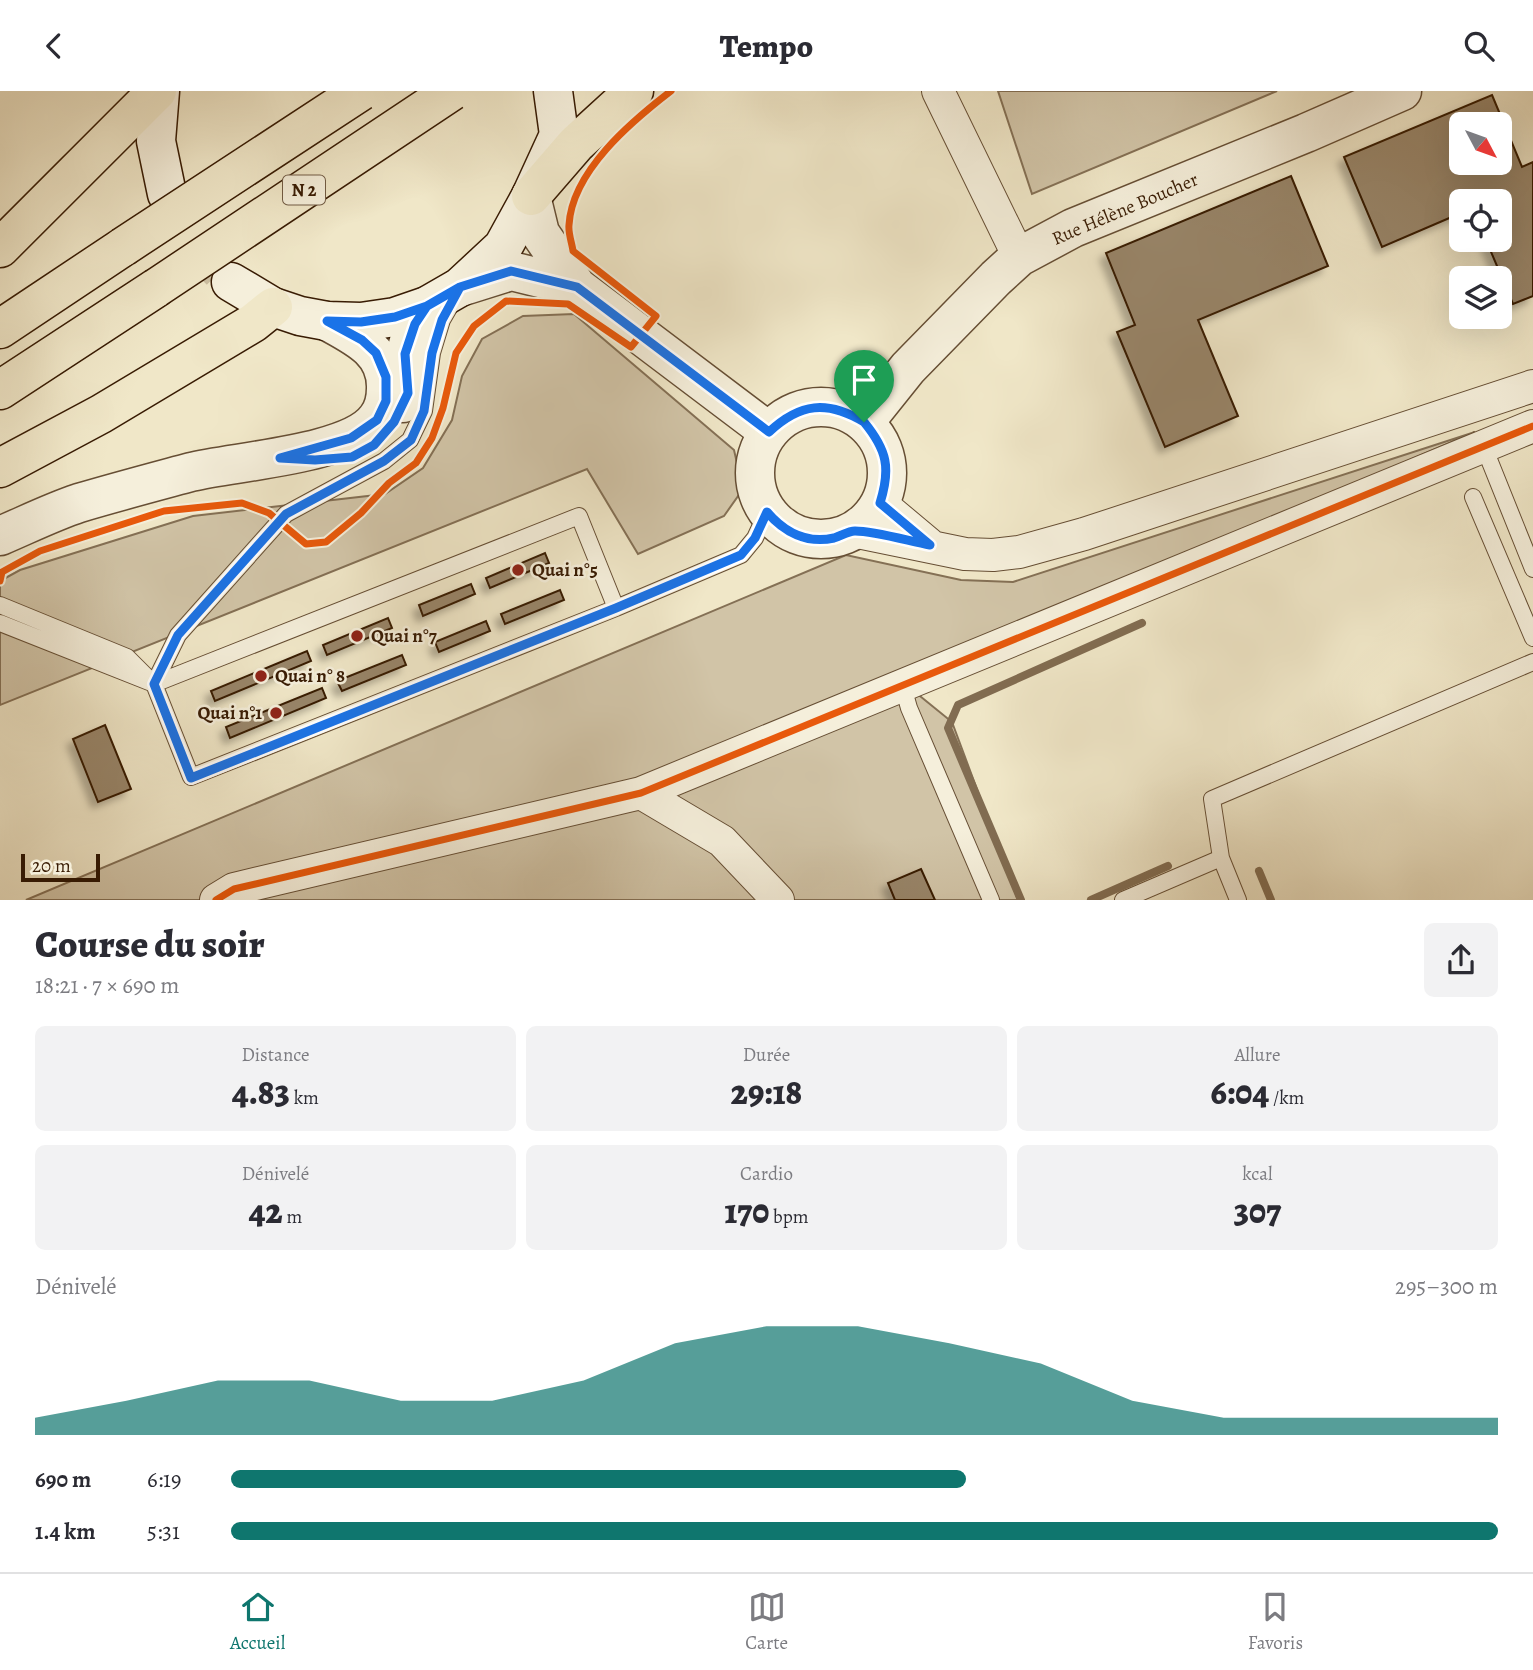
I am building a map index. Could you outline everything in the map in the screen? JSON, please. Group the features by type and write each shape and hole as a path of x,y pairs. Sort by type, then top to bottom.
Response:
{"highway":[{"path":"0,248 159,91"},
{"name":"N 2","path":"0,329 361,91"},
{"name":"N 2","path":"0,390 452,91"},
{"path":"531,196 576,144 634,91"},
{"path":"0,468 101,414 253,323 273,307"}],"street":[{"path":"159,91 156,141 167,194"},
{"path":"460,287 503,247 531,196 558,135 553,91"},
{"path":"937,91 1019,257"},
{"name":"Rue Hélène Boucher","path":"864,422 908,368 1019,257 1073,228 1402,91"},
{"path":"531,196 540,233 577,287 769,432"},
{"path":"231,282 273,307 300,316 327,321 361,322 395,317 427,306 460,287 511,271 577,287"},
{"path":"280,458 315,460 352,457 374,445 394,422 408,393 405,354 415,324 427,306"},
{"path":"0,536 76,504 195,471 280,458 351,438 377,420 386,401 386,377 376,353 362,340 327,321"},
{"path":"853,531 965,554 1019,552 1084,534 1533,386"},
{"path":"825,407 846,411 864,422 878,439 886,459 887,481 880,503 869,519 853,531 834,538 813,539 797,536 776,523 767,512 756,489 755,469 759,450 769,432 785,417 804,409 825,407"},
{"path":"216,900 234,889 642,793 1533,426"},
{"path":"880,503 930,545"},
{"path":"642,793 722,841 778,900"}],"lane":[{"path":"154,684 178,635 286,514 384,461 411,440 424,411 432,353 442,320 460,287"},
{"path":"1484,447 1533,569"},
{"path":"1474,497 1533,638"},
{"path":"0,605 127,657 154,684 191,778 616,608 741,555 755,538 767,512"},
{"path":"0,623 154,684 579,516 616,608"},
{"path":"1238,900 1221,858 1212,799 1533,662"},
{"path":"902,687 991,900"},
{"path":"1124,900 1221,858"}],"shaded area":[{"path":"998,91 1277,91 1032,194"},
{"path":"574,314 734,450 743,489 724,516 638,554 587,469 0,705 0,581 20,570 193,516 385,494 423,468 452,420 462,376 482,339 523,316"},
{"path":"1475,432 899,679 952,722 1018,900 26,900 846,555 961,580 1013,582"}],"building":[{"path":"1492,95 1499,112 1451,112"},
{"path":"1449,113 1449,175 1512,175 1512,143 1522,167 1533,162 1533,296 1513,304 1512,266 1497,266 1491,252 1512,252 1512,189 1449,189 1449,218 1382,247 1344,157"},
{"path":"1291,176 1328,266 1198,320 1238,416 1165,447 1117,332 1135,325 1106,253"},
{"name":"Quai n°5","path":"545,553 549,563 490,588 486,578"},
{"path":"471,584 475,594 423,616 419,605"},
{"path":"560,590 564,600 505,624 501,614"},
{"name":"Quai n°7","path":"388,618 392,628 327,655 323,645"},
{"path":"486,621 490,631 439,652 435,642"},
{"name":"Quai n° 8","path":"307,651 311,661 215,701 211,691"},
{"path":"402,655 406,665 342,691 337,681"},
{"name":"Quai n°1","path":"322,688 326,698 230,738 226,727"},
{"path":"105,725 131,789 98,802 73,739"},
{"path":"921,869 935,900 895,900 888,883"}],"waterway":[{"path":"1021,900 948,728 958,705 1142,623"},
{"path":"1091,900 1168,866"},
{"path":"1259,871 1271,900"}],"tunnel":[{"path":"167,194 192,243 228,279"}],"cycle path":[{"path":"0,581 2,572 40,551 164,511 242,503 269,513 306,544 326,542 361,513 389,483 416,463 432,438 443,408 456,353 474,326 506,301 568,304 631,347 656,316 573,251 569,225 573,205 592,167 622,132 671,91"},
{"path":"216,900 234,889 641,793 1533,426"}],"place":[{"name":"Quai n°5","path":"518,570"},
{"name":"Quai n°7","path":"357,636"},
{"name":"Quai n° 8","path":"261,676"},
{"name":"Quai n°1","path":"276,713"}],"route":[{"path":"864,422 846,411 825,407 804,409 785,417 769,432 577,287 511,271 460,287 427,306 395,317 361,322 327,321 362,340 376,353 386,377 386,401 377,420 351,438 280,458 315,460 352,457 374,445 394,422 408,393 405,354 415,324 427,306 460,287 442,320 432,353 424,411 411,440 384,461 286,514 178,635 154,684 191,778 616,608 741,555 755,538 767,512 776,523 797,536 813,539 834,538 853,531 930,545 880,503 887,481 886,459 878,439 864,422"}]}
